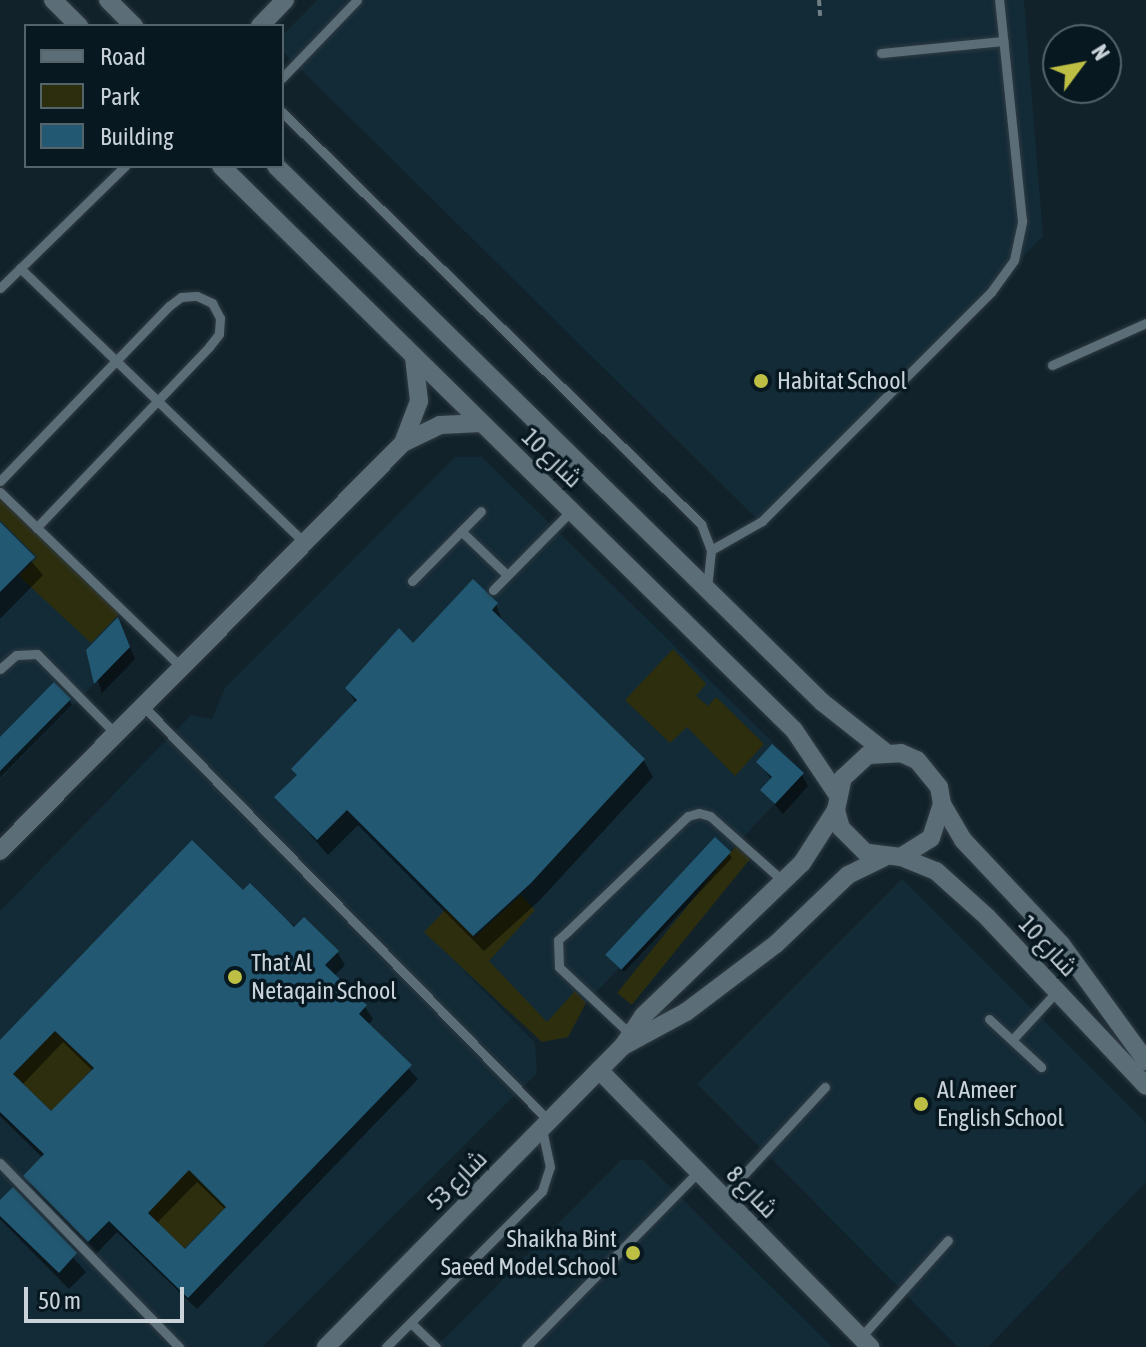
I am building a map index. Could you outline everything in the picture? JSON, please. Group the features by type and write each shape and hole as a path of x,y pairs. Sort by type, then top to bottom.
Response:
{"street":[{"path":"53,0 77,24"},
{"path":"108,0 132,24"},
{"path":"262,24 285,0"},
{"name":"شارع 10","path":"223,168 794,730 836,802"},
{"name":"شارع 10","path":"278,168 822,702 884,751"},
{"path":"403,443 419,401 414,356"},
{"path":"0,851 403,443 440,425 482,423"},
{"path":"884,751 901,753 931,771 942,804 931,838 892,857 851,842 836,802 854,765 884,751"},
{"name":"شارع 53","path":"327,1347 816,847 836,802"},
{"name":"شارع 10","path":"942,804 963,840 1044,925 1146,1061"},
{"name":"شارع 10","path":"892,857 936,871 1060,994 1146,1086"},
{"name":"شارع 53","path":"626,1040 686,1012 776,944 848,875 892,857"},
{"path":"1060,994 1079,993 1084,978"},
{"name":"شارع 8","path":"599,1070 866,1342"}],"lane":[{"path":"284,76 357,0"},
{"path":"711,550 762,521 991,292 1014,260 1022,221 999,0"},
{"path":"881,53 1003,41"},
{"path":"284,114 691,513 711,550 707,589"},
{"path":"0,288 123,168"},
{"path":"20,268 304,542"},
{"path":"0,481 181,297 197,296 212,303 220,318 219,334 36,528"},
{"path":"1052,365 1146,323"},
{"path":"0,492 180,666"},
{"path":"493,590 572,510"},
{"path":"412,581 481,511"},
{"path":"461,531 507,575"},
{"path":"0,669 16,655 37,654 115,733"},
{"path":"142,705 545,1124 550,1167 542,1191 386,1347"},
{"path":"626,1040 559,967 558,940 688,816 699,813 710,816 783,881"},
{"path":"1012,1040 1060,994"},
{"path":"989,1019 1041,1067"},
{"path":"723,1197 825,1087"},
{"path":"0,1163 179,1347"},
{"path":"526,1347 698,1172"},
{"path":"866,1342 948,1240"},
{"path":"411,1323 436,1347"}],"path":[{"path":"819,0 820,16"}],"shaded area":[{"name":"Habitat School","path":"317,0 1024,0 1043,236 765,527 284,53 284,34"},
{"path":"455,457 482,457 804,773 586,1003 568,1037 542,1042 456,963 535,1043 537,1073 262,1347 0,1347 0,911 191,715 212,719 225,688"},
{"path":"0,509 116,622 130,647 0,780"},
{"name":"Al Ameer English School","path":"902,879 1146,1123 1146,1182 988,1347 958,1347 697,1084"},
{"name":"Shaikha Bint Saeed Model School","path":"621,1160 643,1160 832,1347 436,1347"}],"green space":[{"path":"0,486 125,608 91,643 19,576 37,557 0,520"},
{"path":"673,649 706,684 696,696 708,706 716,697 764,744 735,776 687,727 670,743 625,700"},
{"path":"736,846 751,858 632,1005 617,993"},
{"path":"521,895 535,910 489,961 547,1022 575,991 586,1003 568,1037 542,1042 424,932 446,909 475,937"},
{"path":"55,1031 93,1068 51,1111 13,1074"},
{"path":"189,1170 226,1207 184,1248 147,1212"}],"building":[{"path":"0,522 35,557 0,592"},
{"path":"473,579 498,603 492,610 645,759 531,883 473,936 347,810 317,840 274,797 297,775 291,769 357,700 345,688 399,628 413,643"},
{"path":"118,617 130,647 94,684 86,650"},
{"path":"54,682 71,699 0,771 0,737"},
{"path":"772,744 804,773 775,804 760,790 772,777 756,762"},
{"path":"715,837 731,852 621,970 605,955"},
{"path":"192,840 243,890 250,883 294,927 304,917 339,951 325,965 367,1005 359,1014 412,1065 188,1298 109,1221 88,1242 23,1176 44,1154 0,1112 0,1040","holes":["55,1031 94,1068 51,1111 13,1074","189,1170 226,1207 185,1249 148,1213"]},
{"path":"13,1187 77,1253 59,1273 0,1216 0,1200"}],"place":[{"name":"Habitat School","path":"761,381"},
{"name":"That Al Netaqain School","path":"235,977"},
{"name":"Al Ameer English School","path":"921,1104"},
{"name":"Shaikha Bint Saeed Model School","path":"633,1253"}]}
